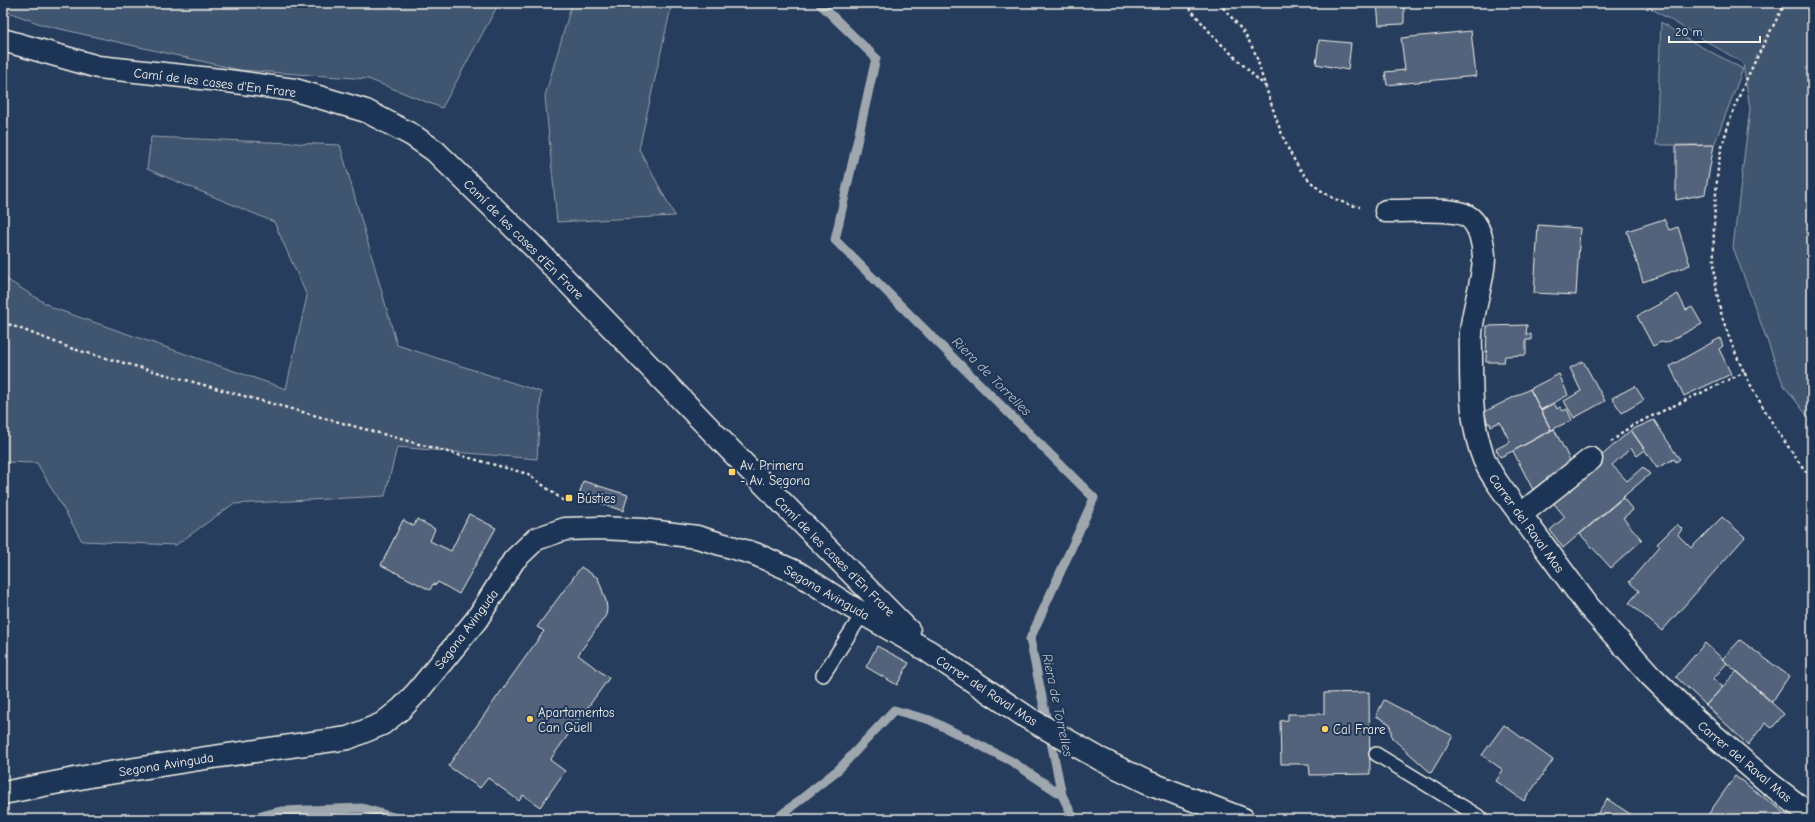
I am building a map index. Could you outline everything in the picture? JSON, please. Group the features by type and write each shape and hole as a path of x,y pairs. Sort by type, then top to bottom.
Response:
{"street":[{"name":"Camí de les cases d'En Frare","path":"3,40 98,67 220,80 295,90 366,111 412,135 435,151 534,247 741,461 928,651"},
{"name":"Carrer del Raval Mas","path":"1386,211 1452,211 1468,216 1476,224 1481,238 1484,258 1482,277 1476,300 1472,327 1471,374 1474,420 1481,452 1488,469 1520,515 1588,606 1650,674 1696,720 1763,778 1812,816"},
{"path":"1520,515 1591,459"},
{"name":"Segona Avinguda","path":"3,793 90,776 348,738 382,724 418,691 477,619 514,560 536,539 565,529 600,528 642,530 698,537 755,554 798,573 862,613 928,651"},
{"name":"Carrer del Raval Mas","path":"928,651 1028,718 1100,759 1147,782 1243,819"}],"lane":[{"path":"823,674 862,613"},
{"path":"1376,754 1483,819"}],"path":[{"path":"1184,3 1216,38 1266,87"},
{"path":"1219,3 1233,18 1253,48 1291,156 1305,177 1313,185 1348,204 1386,211"},
{"path":"1786,3 1742,88 1722,147 1718,175 1713,240 1716,278 1722,315 1745,372 1766,411 1792,453 1812,480"},
{"path":"3,322 73,349 528,474 600,528"},
{"path":"1591,459 1631,426 1745,372"}],"shaded area":[{"path":"3,3 499,3 442,108 368,79 240,70 43,25 3,10"},
{"path":"572,3 672,3 639,149 675,216 557,222 545,96"},
{"path":"1642,3 1812,3 1812,422 1783,384 1733,247 1750,109 1743,63"},
{"path":"1661,22 1683,37 1743,69 1714,145 1656,145"},
{"path":"151,137 340,145 397,345 541,392 537,459 397,447 385,496 233,504 176,545 82,541 37,463 3,462 3,277 53,308 286,389 307,296 274,222 147,169"},
{"path":"803,814 873,819 794,819"}],"building":[{"path":"1377,3 1404,3 1404,24 1379,25"},
{"path":"1471,31 1476,76 1387,85 1385,72 1405,70 1401,38"},
{"path":"1319,40 1351,43 1348,70 1316,64"},
{"path":"1714,145 1705,194 1676,200 1676,146"},
{"path":"1664,219 1669,230 1678,227 1690,265 1643,282 1627,231"},
{"path":"1538,225 1580,228 1576,295 1534,293"},
{"path":"1678,294 1686,310 1692,307 1702,324 1666,343 1661,342 1653,346 1637,316"},
{"path":"1527,325 1526,334 1531,334 1531,340 1526,340 1526,355 1505,356 1504,362 1486,362 1487,326"},
{"path":"1720,338 1723,346 1719,349 1731,374 1684,396 1670,366"},
{"path":"1583,361 1605,401 1574,418 1564,401 1581,391 1570,368"},
{"path":"1559,374 1568,395 1541,410 1530,389"},
{"path":"1635,386 1644,400 1622,413 1612,398"},
{"path":"1530,389 1551,430 1500,457 1496,449 1510,442 1500,422 1491,426 1490,423 1488,424 1484,412"},
{"path":"1554,403 1557,409 1560,407 1563,411 1567,409 1572,420 1551,430 1541,410"},
{"path":"1654,420 1680,459 1676,462 1674,459 1657,468 1631,430"},
{"path":"1554,429 1574,468 1533,490 1513,451"},
{"path":"1631,430 1645,450 1637,456 1631,448 1612,465 1627,481 1643,467 1650,474 1563,548 1550,530 1565,517 1551,500"},
{"path":"583,481 628,495 623,511 579,496"},
{"path":"1623,498 1633,510 1623,518 1642,540 1611,568 1580,534"},
{"path":"469,514 496,528 459,594 438,582 436,585 433,584 430,590 381,565 403,520 414,526 417,519 435,529 430,541 451,551"},
{"path":"1722,517 1745,537 1662,631 1629,603 1639,591 1629,582 1660,546 1657,544 1677,524 1682,529 1678,535 1691,548"},
{"name":"Apartamentos Can Güell","path":"581,567 598,578 606,601 607,609 606,615 578,655 609,678 550,760 565,771 540,807 523,795 519,801 488,778 480,788 448,766 544,631 537,627"},
{"path":"1740,640 1789,676 1772,702 1722,659"},
{"path":"1705,643 1727,663 1713,679 1723,687 1706,705 1676,677"},
{"path":"877,646 909,663 897,685 866,667"},
{"path":"1737,671 1784,714 1772,728 1765,723 1748,745 1706,705"},
{"name":"Cal Frare","path":"1369,692 1370,774 1310,775 1309,764 1281,764 1280,721 1288,720 1288,714 1324,714 1324,693"},
{"path":"1384,700 1453,736 1431,773 1392,738 1390,724 1376,716"},
{"path":"1504,725 1553,760 1524,801 1496,781 1503,770 1482,755"},
{"path":"1735,776 1789,816 1793,819 1705,819"},
{"path":"1607,799 1638,819 1594,819"}],"waterway":[{"name":"Riera de Torrelles","path":"819,3 876,58 835,240 1094,498 1030,639 1062,795"},
{"path":"776,819 839,769 894,710 930,720 1011,761 1062,795 1074,819"},
{"path":"247,819 282,811 362,808 400,819"}],"place":[{"name":"Av. Primera - Av. Segona","path":"732,472"},
{"name":"Bústies","path":"569,498"},
{"name":"Apartamentos Can Güell","path":"530,719"},
{"name":"Cal Frare","path":"1325,729"}]}
